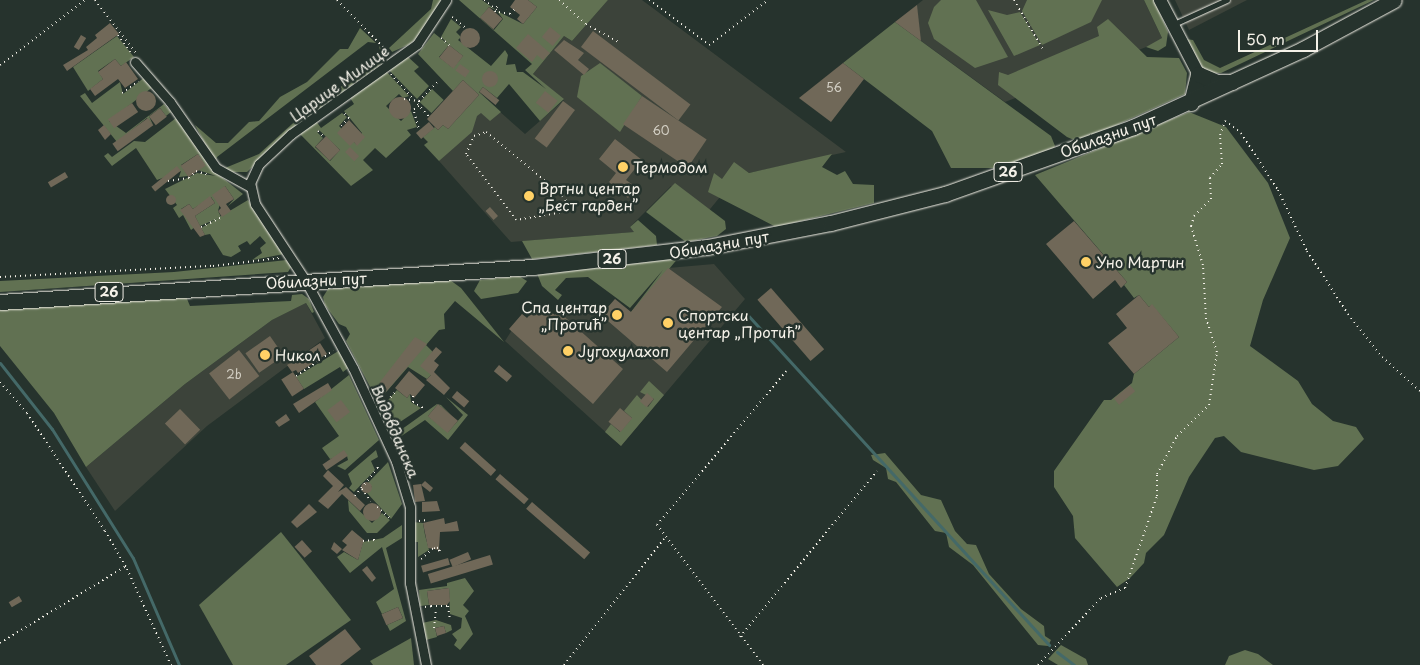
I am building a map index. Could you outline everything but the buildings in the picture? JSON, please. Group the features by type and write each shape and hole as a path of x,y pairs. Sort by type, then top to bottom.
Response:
{"main road":[{"name":"Обилазни пут","path":"0,302 305,280 533,267 656,255 761,238 945,194 1191,103 1394,0"},
{"path":"1191,103 1198,74 1216,82 1234,82"}],"street":[{"name":"Царице Милице","path":"250,187 253,173 270,152 336,100 395,59 428,31 446,0"},
{"path":"1160,0 1209,94"},
{"path":"135,59 170,102 216,168 250,187 254,204 305,280"},
{"name":"Видовданска","path":"305,280 361,384 406,491 410,507 410,583 426,665"}],"lane":[{"path":"1173,25 1227,0"}],"path":[{"path":"0,64 85,0"},
{"path":"95,0 136,53 135,59"},
{"path":"337,0 395,59"},
{"path":"484,0 496,11 510,14 514,10"},
{"path":"559,0 586,24 619,42"},
{"path":"649,0 709,45 768,0"},
{"path":"1014,0 1042,48"},
{"path":"496,11 498,4"},
{"path":"452,17 467,29"},
{"path":"118,35 135,59"},
{"path":"441,38 450,45"},
{"path":"122,93 144,76"},
{"path":"393,77 429,117"},
{"path":"419,106 419,101 438,81"},
{"path":"409,100 410,95"},
{"path":"404,99 419,101"},
{"path":"419,106 413,111 420,130"},
{"path":"341,126 349,118 343,112"},
{"path":"1038,665 1100,598 1125,588 1157,496 1157,474 1177,436 1206,410 1211,399 1217,352 1206,321 1203,265 1191,226 1212,199 1210,178 1222,164 1220,134 1225,121 1241,133 1278,190 1307,251 1348,314 1382,356 1420,391"},
{"path":"318,131 324,137"},
{"path":"486,132 500,142 572,208 561,214 516,220 466,154 470,140 480,133 486,132"},
{"path":"168,181 189,178 196,171 216,175"},
{"path":"201,227 222,217"},
{"path":"0,277 232,264 289,256"},
{"path":"296,376 332,352"},
{"path":"763,665 740,637 683,558 664,539 658,529 659,520 786,371"},
{"path":"0,382 27,413 126,566 171,665"},
{"path":"384,405 397,390"},
{"path":"413,396 413,402 425,409"},
{"path":"355,496 377,465"},
{"path":"740,637 878,471"},
{"path":"362,488 371,501"},
{"path":"377,506 391,519"},
{"path":"416,521 427,520"},
{"path":"363,542 374,540 374,536"},
{"path":"564,665 664,539"},
{"path":"418,558 434,548 441,547"},
{"path":"0,643 126,566"},
{"path":"433,606 432,609 448,606 450,621"},
{"path":"434,628 436,608"}],"shaded area":[{"path":"608,0 642,0 846,152 749,173 743,169 706,214 671,186 630,227 635,232 511,242 439,161 458,140 448,129 480,94 525,134 564,100 533,74 564,36 572,41"},
{"path":"923,0 1144,0 1162,38 1159,42 1005,102 895,22"},
{"path":"1175,0 1247,0 1189,30"},
{"path":"714,264 745,299 621,446 505,341 522,314 527,318 546,307 555,315 558,311 601,315 615,299 631,312 668,268"},
{"path":"306,303 325,338 207,426 115,511 86,467 185,384 272,320"}],"green space":[{"path":"433,0 441,0 423,32 410,44 392,52 389,48 431,9"},
{"path":"459,0 482,0 496,10 489,7 480,18 494,30 503,19 497,11 523,24 537,7 528,0 608,0 572,41 564,36 533,74 564,99 540,121 509,84 497,98 483,87 479,92 501,112 490,121 481,113 477,116 472,132 439,161 424,145 428,142 423,137 435,127 438,130 443,125 448,129 479,95 463,80 453,91 418,54 434,33 449,45 441,37 451,19 461,27 456,32 461,37 458,40 491,66 505,50 508,55 506,65 515,64 517,72 523,72 546,89 525,70 532,64","holes":["449,45 463,56 453,68 439,57"]},
{"path":"941,0 976,0 1008,57 975,68 934,39 928,23 934,7"},
{"path":"1027,0 1102,0 1091,22 1042,45 1022,11"},
{"path":"1144,0 1154,0 1168,32 1166,46 1158,51 1146,47 1162,38"},
{"path":"1367,0 1374,0 1221,73 1210,73 1202,67 1186,39 1193,40 1204,60 1220,68"},
{"path":"988,10 1007,15 1020,12 1040,45 1014,56"},
{"path":"1108,19 1147,57 1179,58 1187,73 1185,94 1079,142 1067,137 998,85 999,72 1008,75 1099,36 1097,27"},
{"path":"895,22 1051,136 1055,146 1052,150 1000,168 951,168 932,131 843,63"},
{"path":"360,28 376,43 368,42 217,157 215,163 195,125 216,143 228,143 249,122 259,121 280,97 307,82 340,49 348,49"},
{"path":"117,36 134,57 121,66 115,59 98,71 103,79 88,91 73,67"},
{"path":"379,46 386,55 384,62 295,126 247,172 226,172 225,168 259,154 302,115 376,61 381,55"},
{"path":"407,56 419,67 414,71 429,86 417,99 387,68"},
{"path":"600,63 642,96 620,132 577,97 581,76"},
{"path":"385,70 409,96 403,98 399,94 386,106 401,121 411,111 417,127 407,130 411,135 386,158 375,148 363,160 373,170 351,186 300,134 316,121 321,128 342,113 347,117 339,126 357,145 362,133 344,111 354,104 349,96","holes":["319,130 340,150 330,161 315,147 323,138 317,132"]},
{"path":"145,77 154,86 109,121 126,133 164,104 171,112 166,116 160,108 149,116 153,125 147,118 117,142 80,96 85,93 92,103 120,82 123,94"},
{"path":"432,89 444,100 431,113 420,102"},
{"path":"1189,112 1226,127 1268,183 1290,238 1263,300 1250,346 1298,381 1312,404 1333,421 1356,427 1364,439 1338,466 1314,470 1241,452 1224,436 1215,438 1189,477 1164,535 1146,553 1144,563 1130,578 1117,587 1075,538 1073,516 1054,487 1054,471 1104,400 1111,400 1132,383 1134,374 1179,337 1152,305 1149,307 1139,295 1134,298 1124,285 1127,282 1035,175"},
{"path":"176,118 215,172 243,194 228,206 234,199 225,186 218,211 221,217 200,226 195,216 215,203 211,197 193,209 189,204 181,209 195,227 191,230 183,215 179,218 173,208 177,205 165,189 197,173 216,176 198,170 205,165 198,154 181,165 188,176 179,177 181,171 157,180 136,148 112,166 104,156 108,153 112,157 134,141 145,142"},
{"path":"832,154 822,167 837,175 845,171 853,184 874,185 874,203 776,227 708,192 714,173 722,179 734,162 749,173"},
{"path":"675,183 725,221 726,229 717,236 686,242 646,212"},
{"path":"248,200 284,254 252,260 262,253 260,248 266,243 260,236 250,245 247,241 238,246 241,251 231,257 223,255 210,234 205,235 201,228"},
{"path":"638,220 656,236 657,245 532,259 522,241 634,232 630,227"},
{"path":"679,257 669,269 690,287 631,312 663,270 630,308 588,277 566,278 555,290 562,295 558,300 542,286 537,271"},
{"path":"287,260 291,267 288,272 0,292 0,281 174,272"},
{"path":"519,276 527,281 518,293 481,299 474,291 480,280"},
{"path":"450,280 461,288 504,342 455,301 444,314 445,329 439,330 426,345 432,351 431,375 427,379 408,367 380,399 376,398 346,341 350,334 346,327 339,324 325,305 323,297 328,289"},
{"path":"185,294 190,306 291,301 292,295 302,294 309,299 314,312 312,313 306,303 272,320 185,384 86,467 54,413 0,346 0,309"},
{"path":"340,350 348,368 343,372 340,367 304,389 296,377"},
{"path":"349,375 379,440 345,470 337,466 348,460 347,456 330,459 322,448 339,436 315,402"},
{"path":"649,381 664,395 621,446 605,432 611,424 620,432 632,418 624,411 637,395 648,407 654,399 640,392"},
{"path":"397,390 407,398 410,394 411,402 421,408 388,430 377,406 382,407"},
{"path":"446,397 468,415 448,440 425,420 400,437 396,455 391,437 438,404 428,416 448,432 463,415"},
{"path":"376,450 378,457 371,461 375,470 354,492 349,488 352,484 348,474"},
{"path":"885,453 921,495 941,500 955,531 967,544 976,545 989,574 1021,609 1044,626 1045,636 1051,640 1048,646 1038,645 973,565 949,547 946,533 935,531 896,482 888,479 886,468 873,460 871,455"},
{"path":"388,462 402,504 391,519 367,493 372,487 368,483"},
{"path":"348,500 372,523 382,513 390,520 377,533 367,533 349,511"},
{"path":"412,522 423,523 429,550 418,557 418,542 411,542"},
{"path":"402,525 402,538 386,548 406,621 390,631 387,625 403,618 398,607 382,614 376,602 394,589 382,547 350,573 337,557 344,552 358,560 363,542 383,538"},
{"path":"281,532 351,620 286,665 233,665 199,605"},
{"path":"465,578 474,591 463,605 469,611 465,616 473,634 460,650 454,645 457,640 452,634 461,628 462,618 450,614 449,588 427,591 429,605 420,606 419,590 447,586 447,583"},
{"path":"436,620 451,625 452,630 446,633 444,626 435,628 437,637 426,640 422,623"},
{"path":"411,638 414,665 373,665 370,661"},
{"path":"1061,645 1086,659 1088,665 1058,665 1048,659"},
{"path":"1245,650 1258,654 1273,665 1225,665 1229,656"}],"waterway":[{"path":"745,312 1049,645"},
{"path":"0,363 52,429 133,558 179,665"},
{"path":"1057,652 1074,665"}],"place":[{"name":"Термодом","path":"623,167"},
{"name":"Вртни центар „Бест гарден”","path":"529,196"},
{"name":"Уно Мартин","path":"1086,262"},
{"name":"Спа центар „Протић”","path":"617,315"},
{"name":"Спортски центар „Протић”","path":"668,323"},
{"name":"Југохулахоп","path":"568,351"},
{"name":"Никол","path":"265,355"}]}
